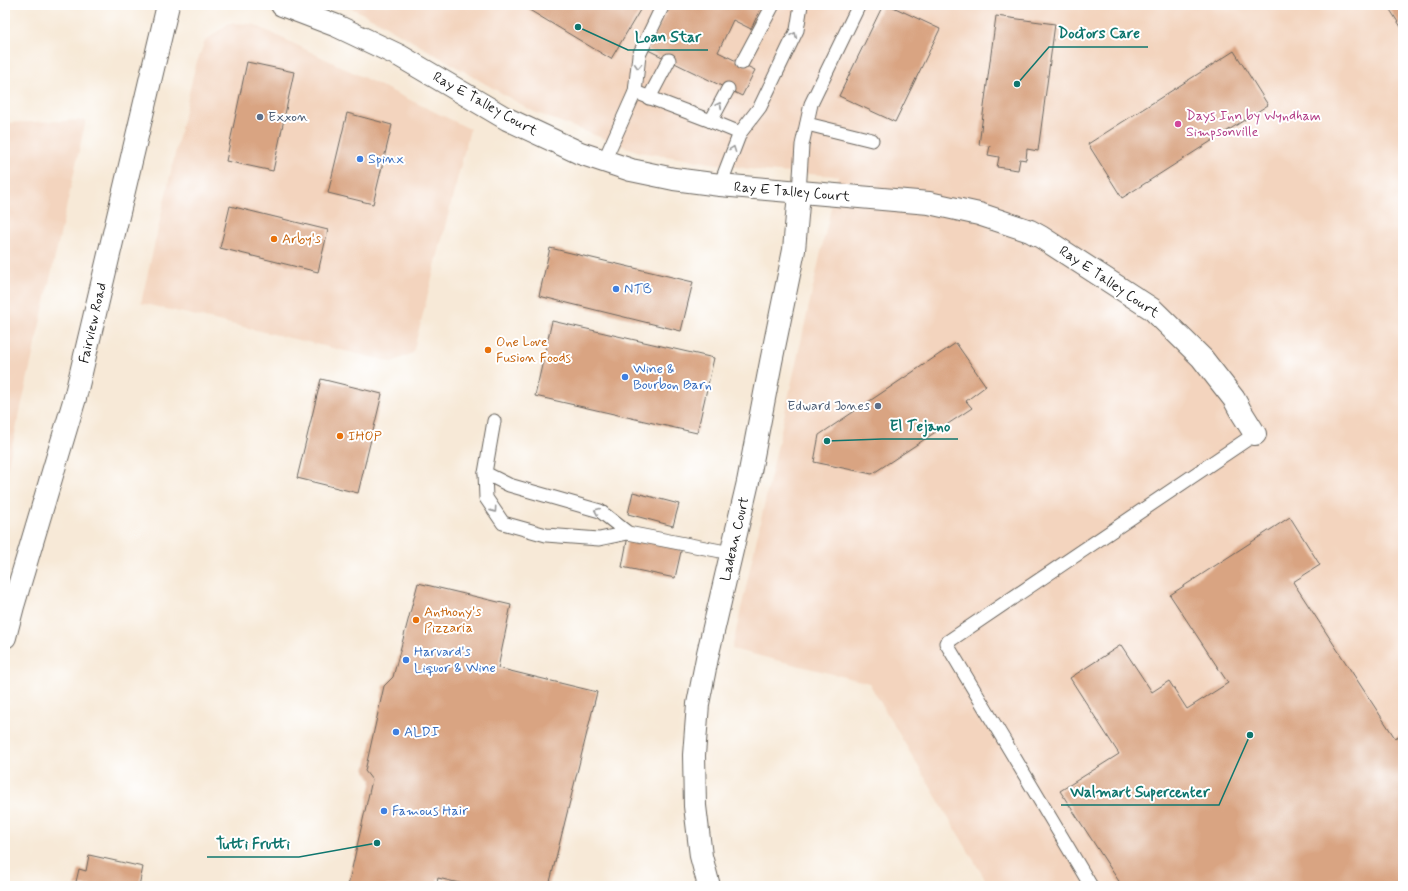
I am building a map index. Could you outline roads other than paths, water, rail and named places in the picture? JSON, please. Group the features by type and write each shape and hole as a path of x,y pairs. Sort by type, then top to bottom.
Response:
{"street":[{"name":"Fairview Road","path":"5,638 13,606 75,398 168,5"},
{"name":"Ray E Talley Court","path":"282,5 337,26 400,56 506,119 580,153 631,170 674,179 720,185 929,203 979,214 1030,231 1152,309 1202,358 1234,399 1255,434"},
{"name":"Ladean Court","path":"709,886 701,856 695,806 694,755 698,704 708,653 748,482 794,250 799,193"}],"lane":[{"path":"604,161 635,92 639,55 663,5"},
{"path":"742,63 773,5"},
{"path":"720,185 740,133 760,107 797,30 801,5"},
{"path":"799,193 802,145 811,104 859,5"},
{"path":"649,98 668,60"},
{"path":"711,121 728,89"},
{"path":"635,92 740,133"},
{"path":"807,124 872,140"},
{"path":"494,421 485,473 486,498 502,523 546,534 599,539 628,533 731,553"},
{"path":"1091,886 946,643 1255,434"},
{"path":"485,473 510,485 600,511 628,533"}],"place":[{"name":"Loan Star","path":"578,27"},
{"name":"Doctors Care","path":"1017,84"},
{"name":"Exxon","path":"260,117"},
{"name":"Days Inn by Wyndham Simpsonville","path":"1178,124"},
{"name":"Spinx","path":"360,159"},
{"name":"Arby's","path":"274,239"},
{"name":"NTB","path":"616,289"},
{"name":"One Love Fusion Foods","path":"488,350"},
{"name":"Wine & Bourbon Barn","path":"625,377"},
{"name":"Edward Jones","path":"878,406"},
{"name":"IHOP","path":"340,436"},
{"name":"El Tejano","path":"827,441"},
{"name":"Anthony's Pizzaria","path":"416,620"},
{"name":"Harvard's Liquor & Wine","path":"406,660"},
{"name":"ALDI","path":"396,732"},
{"name":"Walmart Supercenter","path":"1250,735"},
{"name":"Famous Hair","path":"384,811"},
{"name":"Tutti Frutti","path":"377,843"}]}
